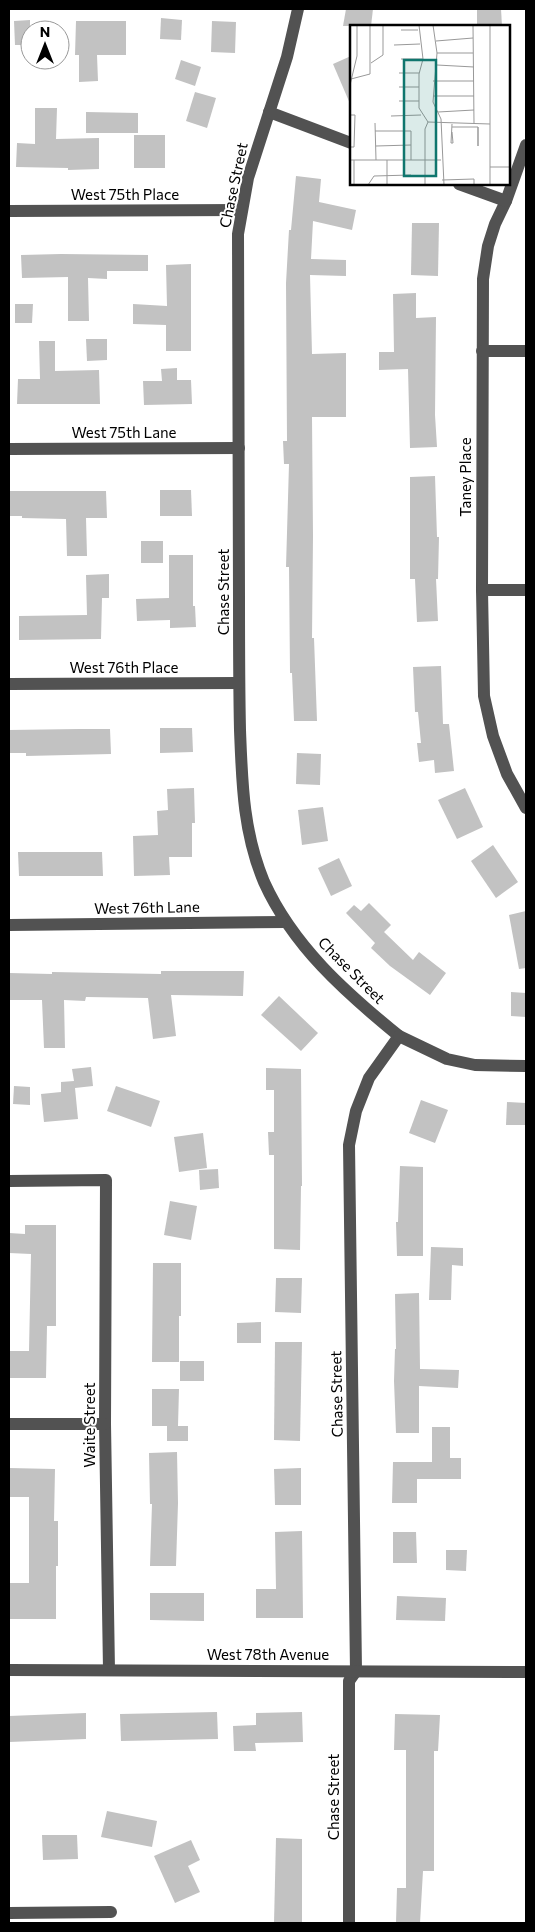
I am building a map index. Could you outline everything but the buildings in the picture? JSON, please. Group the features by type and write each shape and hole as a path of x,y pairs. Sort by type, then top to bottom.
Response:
{"street":[{"name":"Chase Street","path":"298,9 288,57 248,178 238,234 239,682 242,796 250,838 264,881 285,922 321,967 354,999 399,1036 370,1078 356,1111 349,1145 356,1671 349,1681 349,1923"},
{"path":"269,112 350,143"},
{"name":"Taney Place","path":"526,145 488,246 483,279 482,351 484,696 492,736 507,774 526,808"},
{"path":"462,185 506,201"},
{"name":"West 75th Place","path":"9,211 242,210"},
{"path":"482,351 526,351"},
{"name":"West 75th Lane","path":"9,448 239,448"},
{"path":"482,590 526,590"},
{"name":"West 76th Place","path":"9,684 239,682"},
{"name":"West 76th Lane","path":"9,925 285,922"},
{"path":"399,1036 447,1059 475,1065 526,1066"},
{"name":"Waite Street","path":"9,1181 106,1180 105,1424 109,1670"},
{"path":"9,1424 105,1424"},
{"name":"West 78th Avenue","path":"9,1670 526,1672"},
{"path":"9,1913 111,1912"}]}
